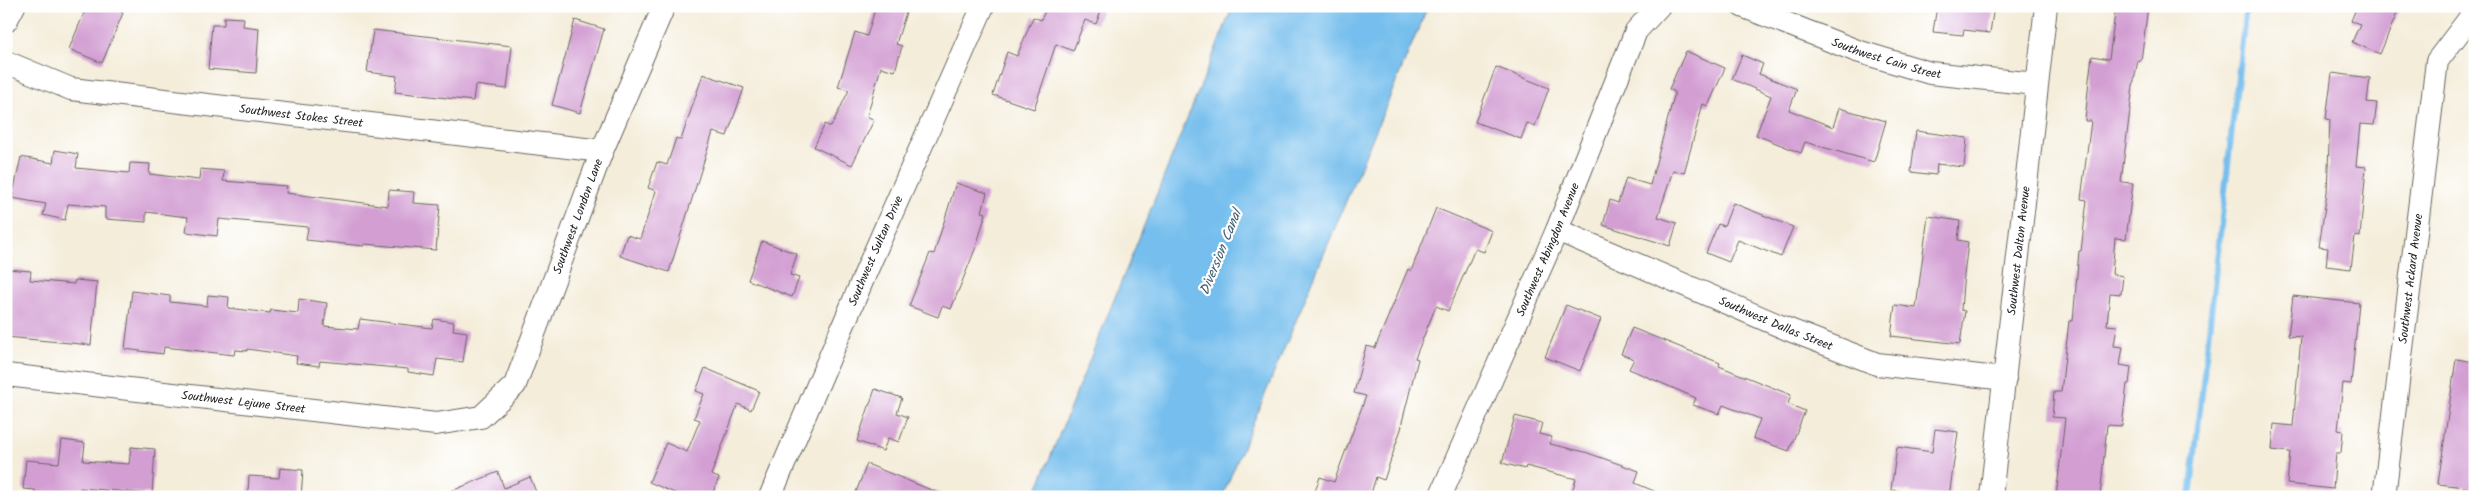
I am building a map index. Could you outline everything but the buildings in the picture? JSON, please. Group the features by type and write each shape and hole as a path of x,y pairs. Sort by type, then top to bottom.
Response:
{"street":[{"path":"6,22 14,6"},
{"name":"Southwest London Lane","path":"481,417 515,385 602,151 664,6"},
{"name":"Southwest Sultan Drive","path":"770,497 869,265 983,6"},
{"name":"Southwest Abingdon Avenue","path":"1440,497 1558,230 1636,31 1658,6"},
{"name":"Southwest Cain Street","path":"1742,6 1857,51 1930,73 2036,84"},
{"name":"Southwest Dalton Avenue","path":"1990,497 2005,379 2046,6"},
{"name":"Southwest Ackard Avenue","path":"2384,497 2437,61 2469,19 2475,17"},
{"name":"Southwest Stokes Street","path":"6,62 70,89 602,151"},
{"name":"Southwest Dallas Street","path":"1558,230 1787,328 1877,364 2005,379"},
{"name":"Southwest Lejune Street","path":"6,374 436,424 481,417"}],"water":[{"name":"Diversion Canal","path":"1233,6 1428,6 1222,497 1034,497"}],"waterway":[{"path":"2190,497 2246,6"}]}
